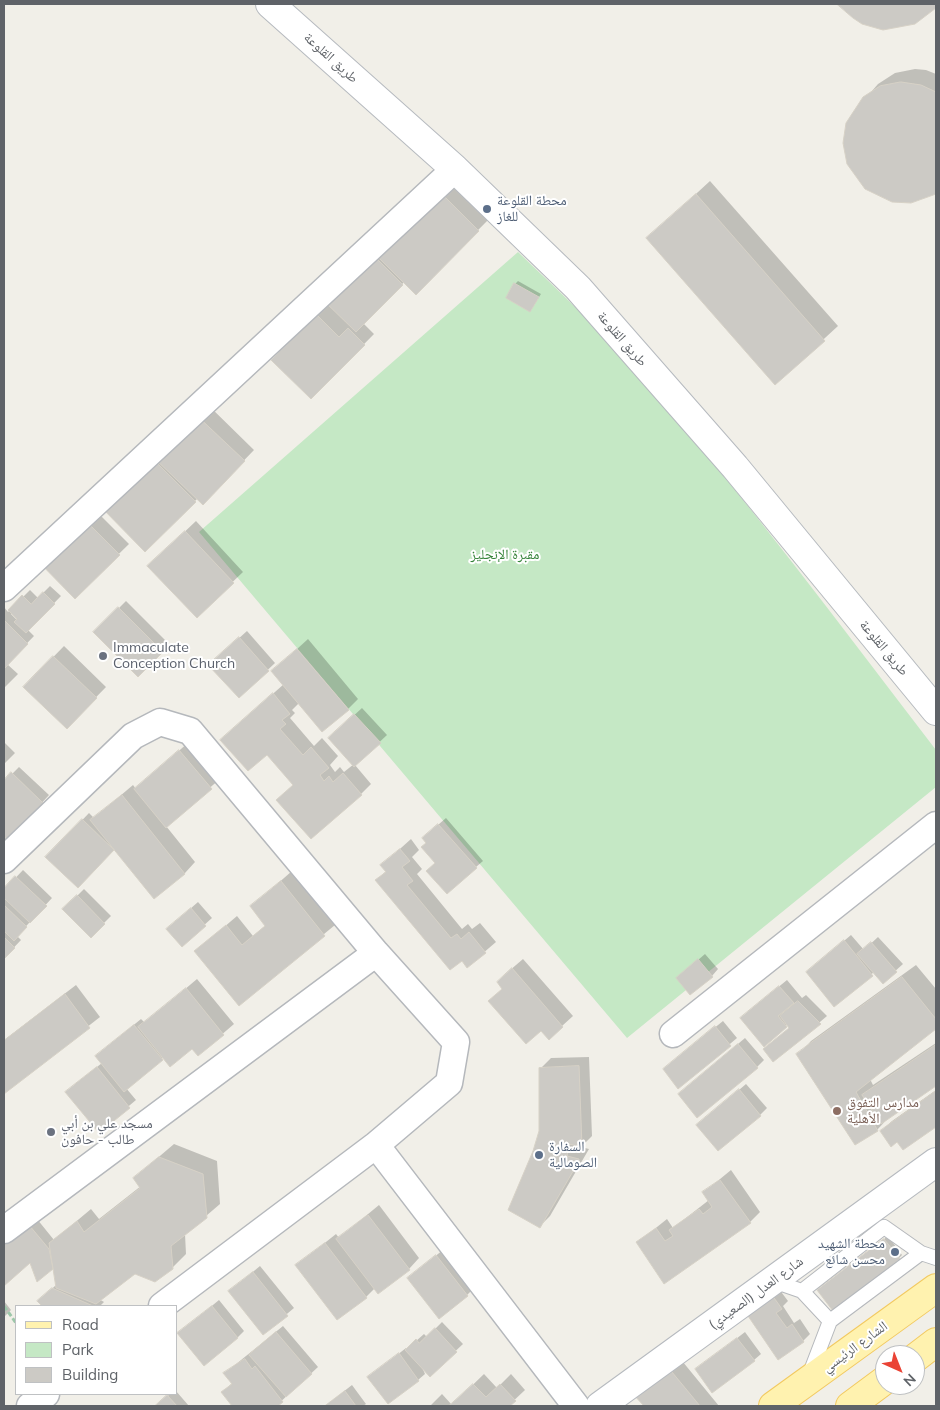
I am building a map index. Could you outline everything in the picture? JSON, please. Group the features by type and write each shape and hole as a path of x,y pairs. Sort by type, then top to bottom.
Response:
{"main road":[{"name":"طريق القلوعة","path":"270,4 455,170 578,288 735,467 936,711"},
{"name":"شارع العدل (الصعيدي)","path":"600,1406 936,1162"},
{"name":"الشارع الرئيسي","path":"773,1406 936,1288"},
{"path":"925,1350 936,1342"},
{"path":"850,1406 875,1387"}],"street":[{"path":"4,588 455,170"},
{"path":"4,860 133,736 160,722 190,730 376,953 456,1042 449,1083 376,1145 163,1305"},
{"path":"672,1034 936,825"},
{"path":"4,1230 376,953"},
{"path":"376,1145 576,1406"},
{"path":"30,1406 45,1395"}],"lane":[{"path":"802,1291 884,1227 920,1253 936,1258"},
{"path":"807,1382 830,1321 920,1253"},
{"path":"772,1281 802,1291 830,1321"}],"path":[{"path":"4,1306 15,1322"}],"green space":[{"name":"مقبرة الإنجليز","path":"518,252 613,346 681,424 792,562 936,750 936,787 627,1038 199,532"}],"building":[{"path":"837,4 936,4 936,8 915,24 883,30 862,24"},
{"path":"901,82 921,85 936,92 936,194 911,203 892,202 865,189 847,164 843,143 846,123 863,97 880,86"},
{"path":"430,182 479,231 416,295 367,246"},
{"path":"696,194 825,341 775,385 646,238"},
{"path":"368,250 403,285 356,332 321,298"},
{"path":"514,283 539,297 530,312 506,298"},
{"path":"317,315 339,337 348,328 365,345 311,399 271,360"},
{"path":"192,411 245,461 203,505 150,454"},
{"path":"150,456 196,502 145,552 100,506"},
{"path":"76,511 120,555 75,599 32,555"},
{"path":"185,531 234,583 197,618 147,566"},
{"path":"43,592 55,604 26,633 14,622 17,619 8,610 22,595 31,604"},
{"path":"118,607 163,652 138,677 93,632"},
{"path":"4,620 28,644 4,669"},
{"path":"239,637 269,671 239,698 208,665"},
{"path":"297,649 349,710 322,732 271,671"},
{"path":"53,656 97,698 67,729 23,687"},
{"path":"273,693 290,714 282,720 286,724 280,729 303,755 311,747 329,768 320,775 324,781 329,776 333,782 343,773 362,795 311,839 276,800 293,785 267,755 248,771 220,740"},
{"path":"354,714 381,743 354,767 328,738"},
{"path":"179,750 212,789 166,828 134,789"},
{"path":"11,772 43,803 7,840 4,836 4,780"},
{"path":"122,795 185,874 154,899 90,820"},
{"path":"82,819 114,850 78,888 45,857"},
{"path":"438,824 477,868 447,894 426,871 435,863 421,847 426,843 422,838"},
{"path":"400,849 410,861 402,867 413,881 407,885 451,938 457,934 461,939 469,932 486,953 467,968 462,961 450,970 375,880 386,872 380,865"},
{"path":"15,876 47,906 30,923 4,898 4,888"},
{"path":"281,881 325,936 239,1006 194,951 226,925 242,945 265,926 250,906"},
{"path":"77,895 105,924 91,938 62,909"},
{"path":"4,905 27,927 14,941 4,931"},
{"path":"191,908 206,926 182,947 166,929"},
{"path":"4,937 15,948 4,959"},
{"path":"844,940 873,976 834,1007 806,972"},
{"path":"871,942 897,972 883,984 857,954"},
{"path":"698,959 713,977 690,995 676,978"},
{"path":"512,968 563,1027 549,1040 541,1031 526,1044 488,1001 502,989 497,982"},
{"path":"902,977 936,1019 936,1029 856,1092 878,1131 855,1145 796,1054"},
{"path":"779,986 794,1003 778,1016 787,1027 764,1047 740,1018"},
{"path":"186,988 224,1035 198,1056 192,1049 170,1067 138,1027"},
{"path":"65,994 90,1028 4,1094 4,1041"},
{"path":"798,1001 821,1024 773,1062 763,1049 789,1028 780,1016"},
{"path":"134,1025 163,1060 124,1092 95,1056"},
{"path":"715,1026 731,1046 678,1089 663,1069"},
{"path":"738,1044 758,1068 697,1118 678,1094"},
{"path":"936,1045 936,1086 881,1124 862,1095"},
{"path":"579,1066 582,1147 569,1144 567,1156 579,1159 579,1161 540,1228 508,1210 533,1151 539,1131 539,1068"},
{"path":"97,1067 130,1108 99,1133 65,1092"},
{"path":"739,1089 761,1116 718,1151 696,1125"},
{"path":"936,1091 936,1127 903,1150 897,1142 891,1147 880,1131"},
{"path":"159,1157 203,1174 207,1218 171,1246 173,1269 155,1282 135,1274 96,1304 56,1288 49,1243 77,1221 84,1232 140,1188 133,1178"},
{"path":"720,1180 751,1223 664,1284 636,1242 656,1228 665,1241 673,1236 669,1230 699,1209 703,1214 712,1207 702,1192"},
{"path":"368,1215 410,1270 378,1294 336,1239"},
{"path":"29,1225 49,1249 53,1269 37,1282 30,1263 4,1286 4,1245"},
{"path":"884,1239 900,1259 833,1311 817,1290"},
{"path":"325,1243 367,1298 337,1320 295,1265"},
{"path":"436,1255 468,1296 439,1319 407,1278"},
{"path":"253,1272 288,1316 263,1335 228,1291"},
{"path":"52,1288 91,1305 41,1305 37,1301"},
{"path":"772,1295 782,1309 776,1313 787,1328 792,1324 804,1342 778,1360 746,1313"},
{"path":"212,1306 238,1338 204,1366 178,1332"},
{"path":"435,1328 457,1352 430,1377 405,1350 416,1339 419,1343"},
{"path":"276,1332 312,1374 286,1397 249,1355"},
{"path":"737,1338 755,1361 712,1393 695,1369"},
{"path":"399,1353 419,1381 388,1404 367,1377"},
{"path":"245,1359 252,1369 255,1366 283,1402 278,1406 232,1406 221,1392 232,1384 223,1373"},
{"path":"667,1366 700,1406 644,1406 633,1394"},
{"path":"473,1384 486,1397 500,1384 516,1401 510,1406 449,1406"},
{"path":"345,1391 356,1406 325,1406"},
{"path":"167,1395 177,1406 155,1406"}],"place":[{"name":"محطة القلوعة للغاز","path":"487,209"},
{"name":"Immaculate Conception Church","path":"103,656"},
{"name":"مدارس التفوق الأهلية","path":"837,1111"},
{"name":"مسجد علي بن أبي طالب - حافون","path":"51,1132"},
{"name":"السفارة الصومالية","path":"539,1155"},
{"name":"محطة الشهيد محسن شائع","path":"895,1252"}]}
